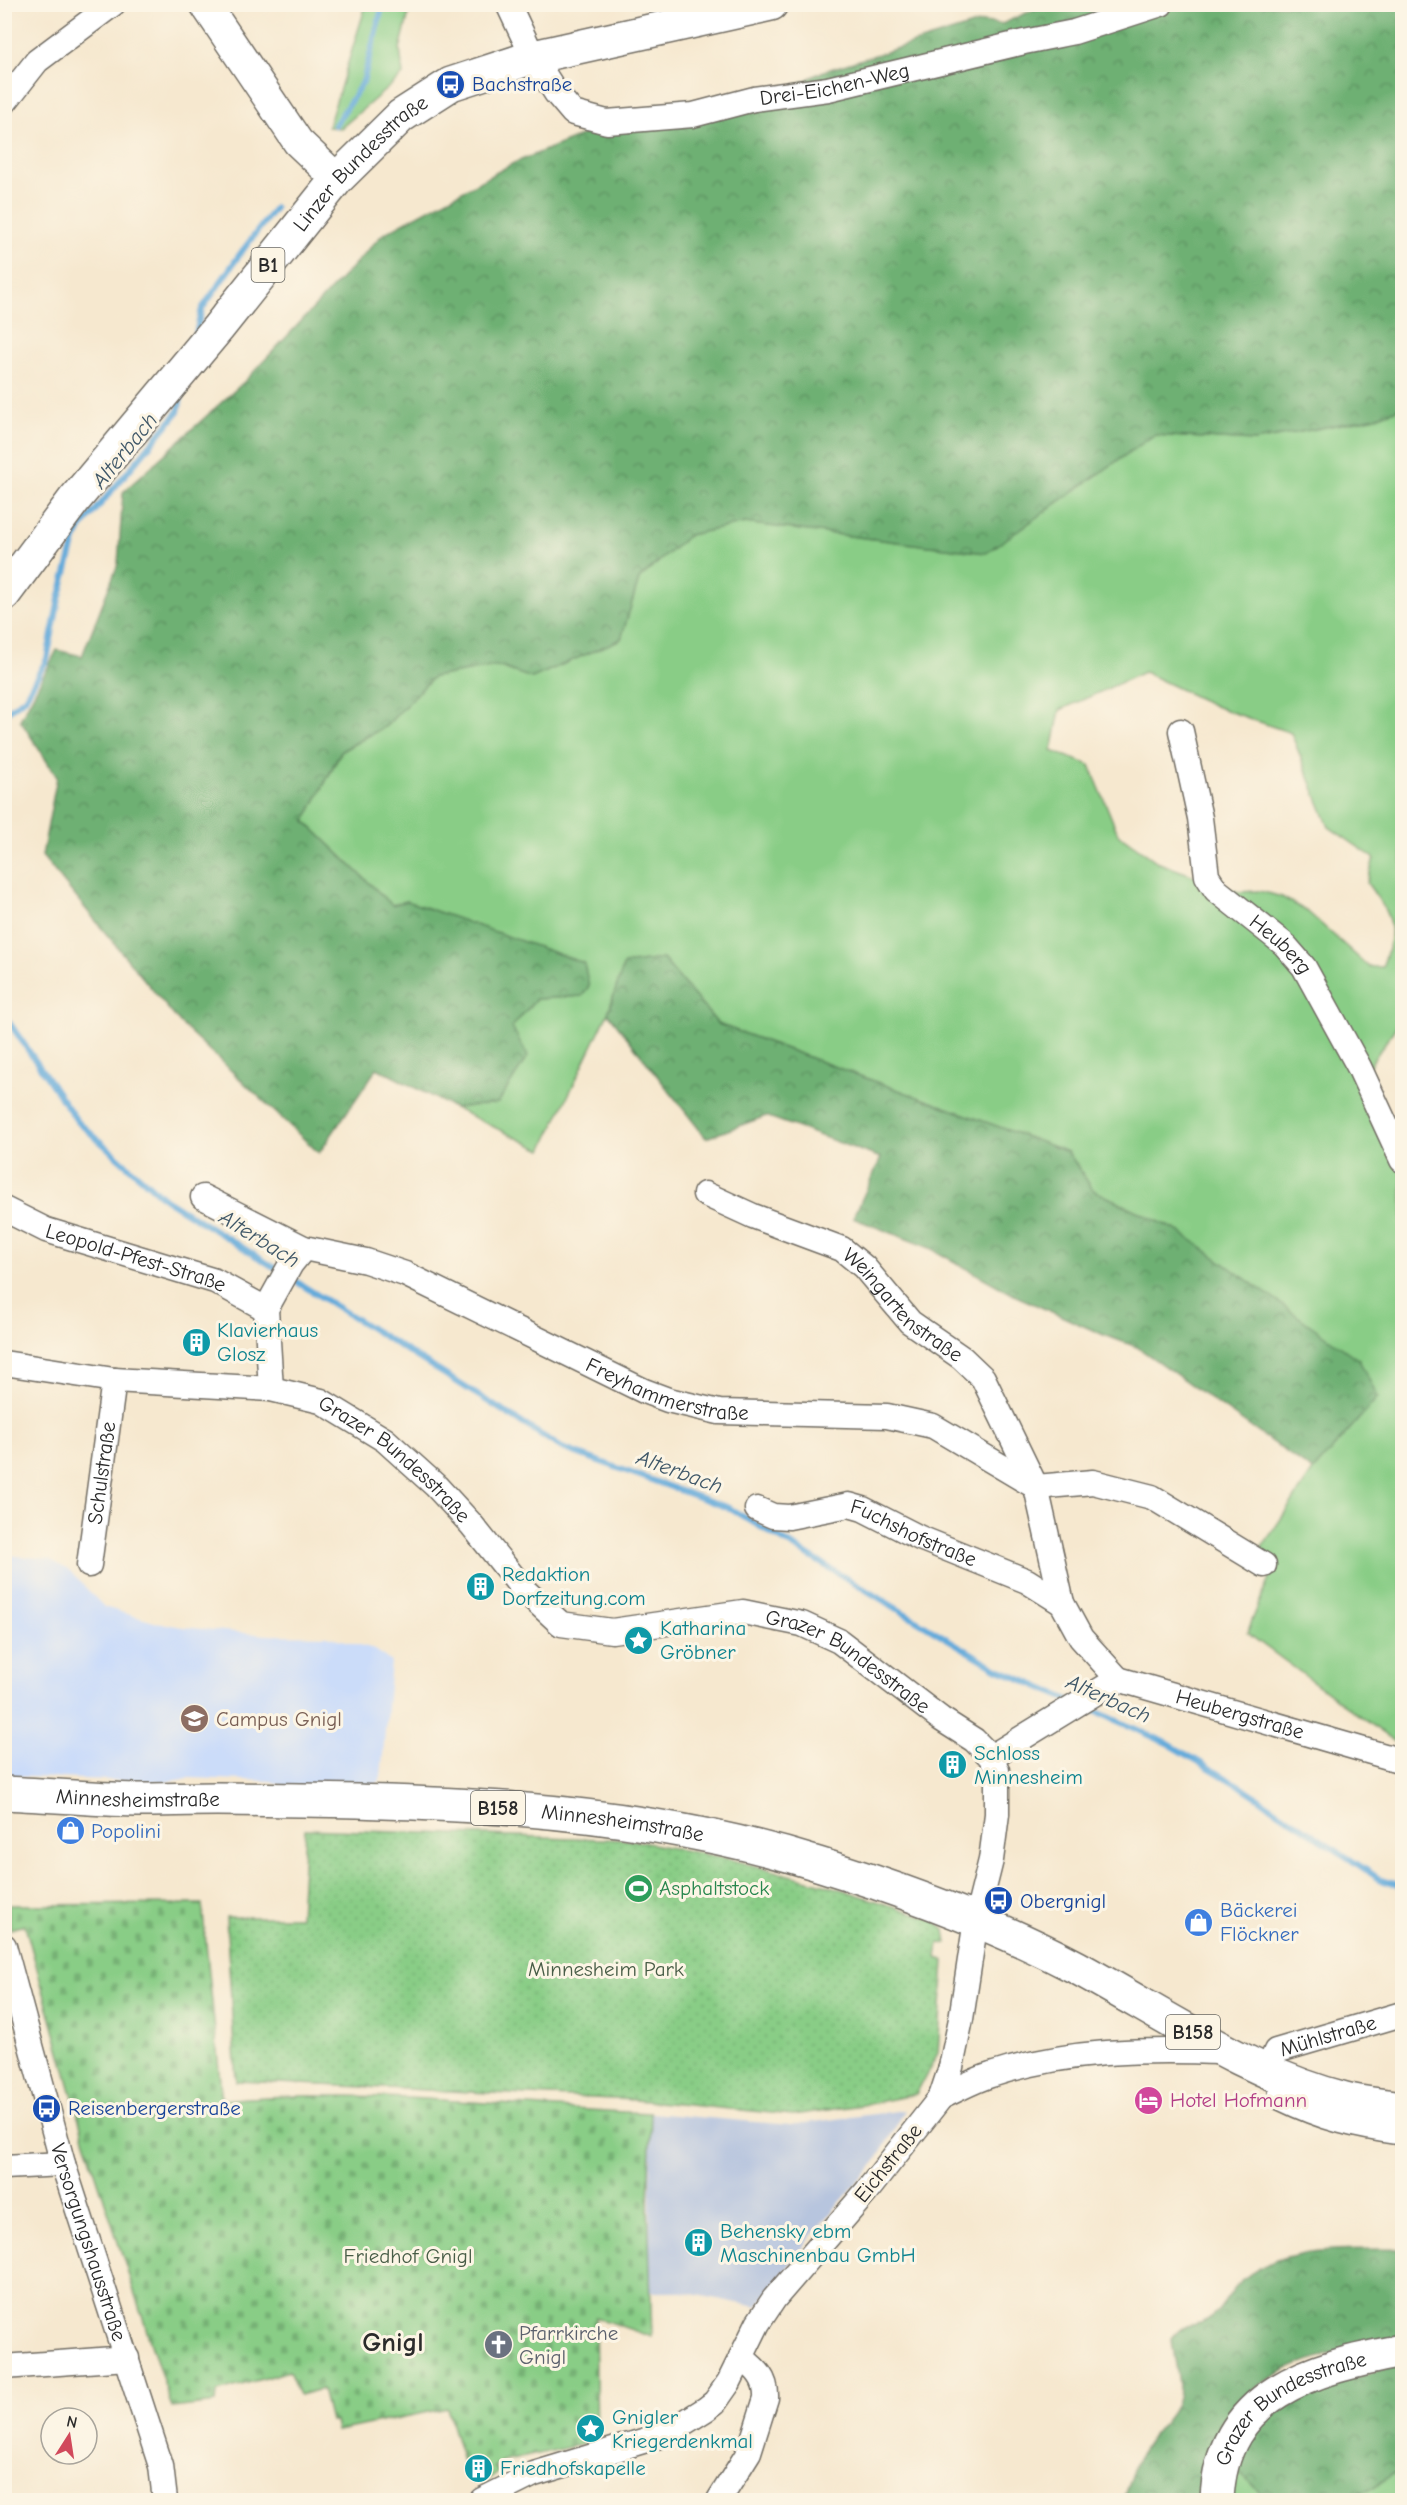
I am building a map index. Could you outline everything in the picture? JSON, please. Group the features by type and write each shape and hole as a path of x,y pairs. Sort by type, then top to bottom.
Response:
{"main road":[{"name":"Linzer Bundesstraße","path":"4,594 74,500 337,178 401,116 451,84 533,57 771,4"},
{"name":"Minnesheimstraße","path":"4,1793 137,1800 213,1799 435,1805 548,1810 595,1815 690,1831 814,1862 909,1894 976,1920"},
{"name":"B158","path":"976,1920 1074,1966 1228,2052 1274,2075 1347,2100 1402,2108"},
{"name":"Grazer Bundesstraße","path":"1217,2500 1218,2477 1228,2444 1246,2418 1271,2393 1317,2371 1402,2351"}],"street":[{"path":"4,103 37,61 113,4"},
{"path":"205,4 298,142 337,178"},
{"name":"Drei-Eichen-Weg","path":"508,4 533,57 556,93 573,113 607,122 693,115 754,99 828,89 1074,32 1161,4"},
{"name":"Heuberg","path":"1181,730 1200,818 1207,876 1216,890 1284,944 1304,967 1359,1067 1402,1160"},
{"name":"Weingartenstraße","path":"705,1194 753,1216 842,1249 864,1267 910,1322 962,1358 983,1378 1036,1487 1062,1603 1081,1638 1118,1679"},
{"name":"Freyhammerstraße","path":"203,1197 298,1256 366,1261 405,1274 644,1391 668,1400 719,1412 886,1416 933,1425 1036,1487"},
{"name":"Leopold-Pfest-Straße","path":"4,1209 46,1230 215,1281 266,1309"},
{"path":"272,1389 266,1309 278,1285 298,1256"},
{"name":"Grazer Bundesstraße","path":"4,1363 114,1380 272,1389 321,1401 385,1440 436,1486 471,1524 523,1589 561,1624 612,1631 743,1612 802,1624 838,1641 941,1719 974,1740 991,1757"},
{"name":"Schulstraße","path":"89,1565 114,1380"},
{"path":"1036,1487 1093,1482 1152,1497 1264,1565"},
{"name":"Fuchshofstraße","path":"757,1509 773,1516 789,1517 849,1505 863,1509 920,1539 1027,1581 1062,1603"},
{"path":"976,1920 991,1860 997,1814 997,1770 991,1757 1086,1701 1118,1679"},
{"name":"Heubergstraße","path":"1118,1679 1402,1761"},
{"name":"Eichstraße","path":"482,2500 534,2474 651,2440 680,2428 715,2402 729,2382 758,2323 774,2299 867,2191 941,2097 951,2067 961,2019 976,1920"},
{"name":"Versorgungshausstraße","path":"4,1946 11,1995 160,2466 165,2500"},
{"name":"Mühlstraße","path":"1274,2075 1276,2051 1402,2014"},
{"name":"Eichstraße","path":"941,2097 990,2075 1092,2053 1143,2049 1228,2052"},
{"path":"1274,2075 1281,2098 1316,2115 1359,2127 1402,2133"},
{"path":"4,2167 63,2164"},
{"path":"719,2500 749,2452 766,2398 766,2389 760,2373 741,2357"},
{"path":"4,2367 127,2358"}],"shaded area":[{"name":"Campus Gnigl","path":"5,1555 49,1559 70,1571 104,1607 154,1622 266,1635 327,1636 374,1649 391,1662 381,1777 372,1790 283,1786 271,1781 190,1778 162,1782 5,1776"},
{"path":"905,2110 876,2161 822,2223 757,2307 683,2292 649,2292 651,2113 791,2125"}],"green space":[{"path":"366,5 411,5 400,49 403,75 341,128 328,127"},
{"path":"1044,5 1402,5 1402,407 1376,417 1255,441 1154,435 986,553 745,523 689,535 639,579 621,639 532,678 497,666 433,677 386,726 341,751 305,821 392,905 407,901 584,963 589,986 582,996 536,999 512,1027 528,1056 498,1103 454,1108 377,1068 319,1153 180,1023 42,856 57,777 20,720 57,650 82,656 118,564 123,492 246,380 383,234 514,163 634,114 775,95 824,71 982,22 1002,24"},
{"path":"1402,407 1402,1018 1359,1081 1402,1170 1402,1747 1247,1633 1275,1564 1258,1553 1313,1471 1378,1397 1180,1232 1093,1190 1068,1152 718,1024 663,959 624,964 608,1013 542,1150 454,1108 498,1103 512,1027 536,999 582,996 584,963 407,901 392,905 305,821 342,751 386,726 433,677 497,666 532,678 621,639 639,579 689,535 745,523 986,553 1154,435 1255,441 1376,417","holes":["1144,672 1217,707 1291,733 1329,827 1374,858 1367,883 1382,905 1390,923 1390,942 1382,967 1369,967 1308,912 1282,897 1260,891 1238,892 1159,863 1118,834 1090,765 1052,751 1060,710"]},
{"path":"663,959 718,1024 1068,1152 1093,1190 1180,1232 1359,1360 1378,1397 1313,1471 1137,1347 1016,1296 930,1248 853,1218 881,1158 766,1116 706,1138 608,1013 624,964"},
{"name":"Minnesheim Park","path":"305,1829 631,1840 729,1859 831,1886 932,1919 945,1930 947,1944 939,1943 937,1958 944,1960 938,2053 916,2094 869,2104 793,2115 635,2100 236,2081 226,1917 300,1917"},
{"name":"Friedhof Gnigl","path":"202,1904 222,2100 329,2096 383,2097 651,2113 648,2206 652,2337 595,2317 597,2441 502,2462 494,2467 499,2472 487,2482 469,2481 447,2408 337,2431 335,2421 330,2421 322,2389 299,2395 289,2371 217,2392 216,2403 172,2408 84,2138 25,1925 10,1929 8,1905"},
{"path":"1402,2249 1402,2336 1300,2364 1276,2375 1255,2389 1236,2407 1221,2429 1212,2454 1202,2500 1124,2500 1141,2452 1170,2415 1178,2399 1179,2383 1172,2338 1181,2328 1201,2323 1212,2317 1240,2282 1258,2269 1277,2260 1317,2251"},
{"path":"1402,2363 1402,2468 1369,2490 1334,2500 1273,2500 1267,2498 1234,2471 1251,2436 1289,2398"},
{"path":"1402,2468 1402,2500 1334,2500 1369,2490"},
{"path":"1234,2471 1245,2478 1262,2495 1273,2500 1230,2500"}],"waterway":[{"name":"Alterbach","path":"335,125 363,82 383,4"},
{"name":"Alterbach","path":"196,333 202,309 275,208"},
{"name":"Alterbach","path":"4,714 25,698 47,659 59,599 75,540 83,525 178,412 182,393"},
{"name":"Alterbach","path":"4,1015 77,1121 165,1199 280,1271"},
{"name":"Alterbach","path":"289,1277 562,1448 729,1508 996,1668 1071,1701"},
{"name":"Alterbach","path":"1086,1707 1167,1743 1245,1789 1381,1880 1402,1886"}],"place":[{"name":"Bachstraße","path":"451,84"},
{"name":"Klavierhaus Glosz","path":"196,1342"},
{"name":"Redaktion Dorfzeitung.com","path":"481,1586"},
{"name":"Katharina Gröbner","path":"639,1640"},
{"name":"Campus Gnigl","path":"195,1719"},
{"name":"Schloss Minnesheim","path":"953,1765"},
{"name":"Popolini","path":"70,1831"},
{"name":"Asphaltstock","path":"638,1888"},
{"name":"Obergnigl","path":"999,1901"},
{"name":"Bäckerei Flöckner","path":"1199,1922"},
{"name":"Hotel Hofmann","path":"1149,2100"},
{"name":"Reisenbergerstraße","path":"47,2108"},
{"name":"Behensky ebm Maschinenbau GmbH","path":"699,2243"},
{"name":"Pfarrkirche Gnigl","path":"498,2345"},
{"name":"Gnigler Kriegerdenkmal","path":"591,2429"},
{"name":"Friedhofskapelle","path":"479,2468"}],"district":[{"name":"Gnigl","path":"393,2342"}]}
